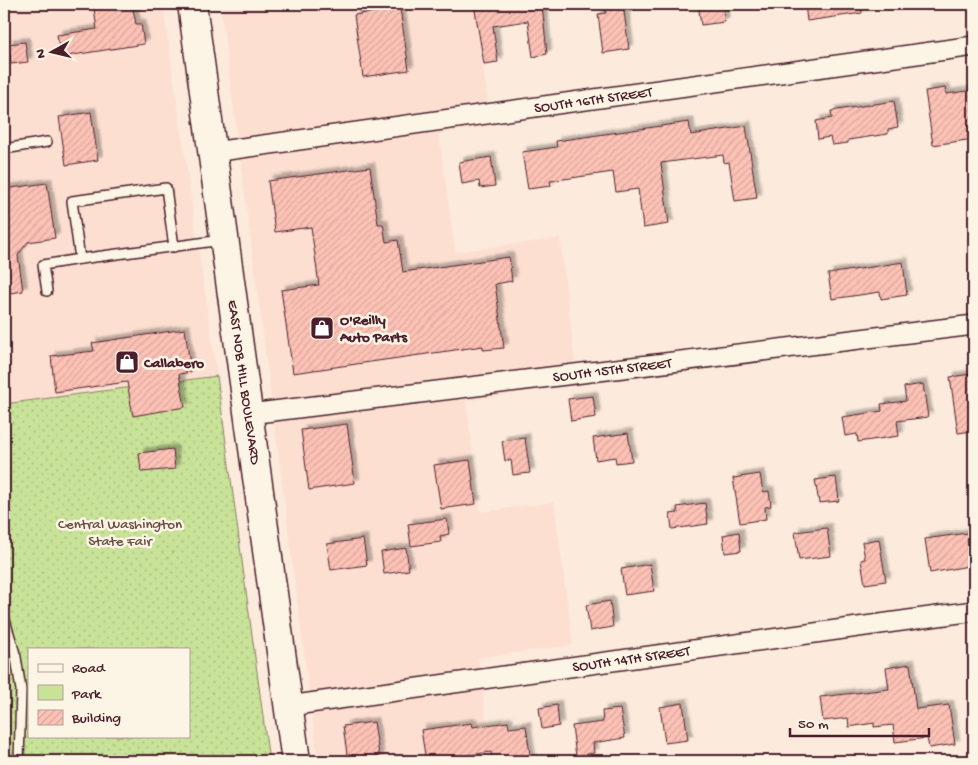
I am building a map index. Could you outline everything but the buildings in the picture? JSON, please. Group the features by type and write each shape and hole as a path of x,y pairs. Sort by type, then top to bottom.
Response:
{"main road":[{"name":"EAST NOB HILL BOULEVARD","path":"192,4 296,761"}],"street":[{"name":"SOUTH 16TH STREET","path":"213,152 974,46"},
{"name":"SOUTH 15TH STREET","path":"249,414 974,325"},
{"name":"SOUTH 14TH STREET","path":"288,706 974,611"}],"lane":[{"path":"4,148 47,142"},
{"path":"80,259 72,201 166,188 174,246"},
{"path":"47,291 43,265 225,240"},
{"path":"4,617 16,657 21,690 19,761"}],"shaded area":[{"path":"4,4 163,4 217,376 4,404"},
{"path":"220,4 475,4 491,126 439,134 455,252 560,238 578,385 466,401 481,512 554,502 573,645 478,658 492,761 318,761"}],"green space":[{"name":"Central Washington State Fair","path":"217,376 269,761 4,761 4,404"}],"place":[{"name":"O'Reilly Auto Parts","path":"322,328"},
{"name":"Callabero","path":"127,362"}]}
